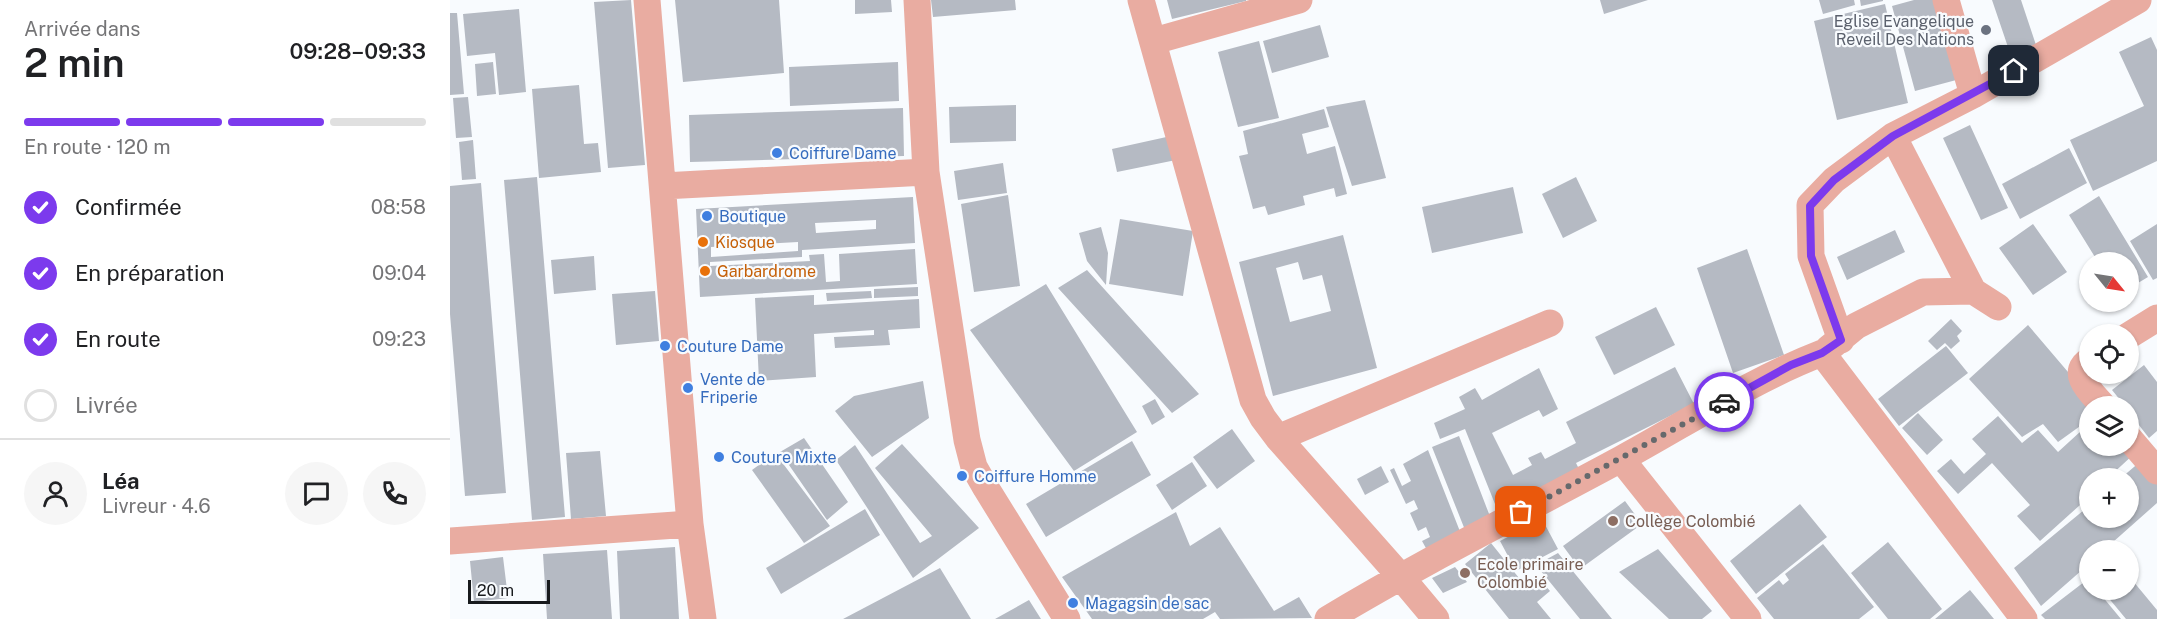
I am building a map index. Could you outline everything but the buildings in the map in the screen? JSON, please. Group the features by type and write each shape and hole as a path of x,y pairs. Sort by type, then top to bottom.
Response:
{"street":[{"path":"647,0 690,524 704,619"},
{"path":"916,0 926,172 967,440 974,467 1067,619"},
{"path":"1141,0 1253,400 1278,438 1436,619"},
{"path":"1154,41 1299,0"},
{"path":"1946,0 1973,95"},
{"path":"2024,619 1831,346 1811,256 1810,206 1834,180 1893,136 1973,95 2138,0"},
{"path":"1893,136 1973,291 1998,307"},
{"path":"663,186 926,172"},
{"path":"1328,619 1400,576 1621,459 1791,365 1831,346 1856,326 1923,292 1973,291"},
{"path":"2139,329 2157,318"},
{"path":"1278,438 1550,323"},
{"path":"2085,384 2095,396"},
{"path":"2139,450 2157,471"},
{"path":"1621,459 1748,619"},
{"path":"450,541 690,524"}],"way so far":[{"path":"1521,512 1724,402"}],"place":[{"name":"Eglise Evangelique Reveil Des Nations","path":"1986,30"},
{"name":"Coiffure Dame","path":"777,153"},
{"name":"Boutique","path":"707,216"},
{"name":"Kiosque","path":"703,242"},
{"name":"Garbardrome","path":"705,271"},
{"name":"Couture Dame","path":"665,346"},
{"name":"Vente de Friperie","path":"688,388"},
{"name":"Couture Mixte","path":"719,457"},
{"name":"Coiffure Homme","path":"962,476"},
{"name":"Collège Colombié","path":"1613,521"},
{"name":"Ecole primaire Colombié","path":"1465,573"},
{"name":"Magagsin de sac","path":"1073,603"}],"route":[{"path":"1724,402 1791,365 1822,353 1841,340 1811,256 1810,206 1834,180 1893,136 2014,71"}]}
